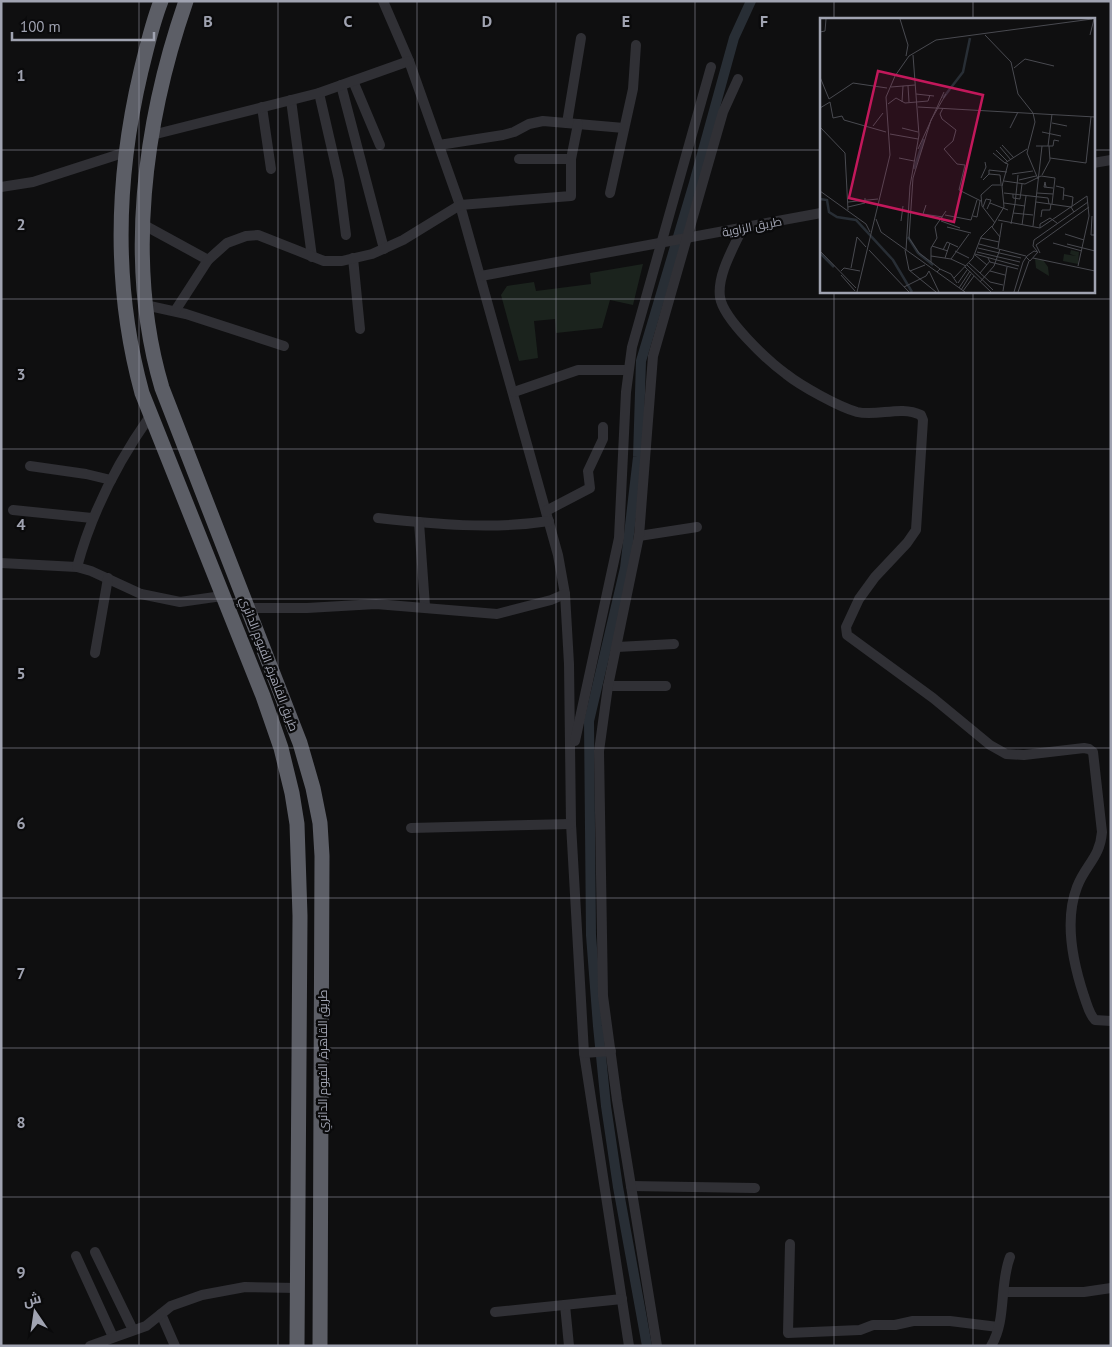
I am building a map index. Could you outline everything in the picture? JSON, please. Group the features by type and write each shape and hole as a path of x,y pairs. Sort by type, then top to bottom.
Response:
{"highway":[{"name":"طريق القاهرة, الفيوم الدائري","path":"161,1 136,94 126,152 121,192 121,272 135,366 150,416 272,720 287,769 297,824 300,916 297,1346"},
{"name":"طريق القاهرة, الفيوم الدائري","path":"186,1 172,46 152,134 144,224 145,305 154,361 162,388 300,743 313,788 320,823 323,916 320,1346"},
{"path":"194,525 212,518"},
{"path":"220,591 235,578"},
{"path":"298,1288 321,1288"}],"street":[{"path":"383,1 409,61 460,205 514,392 558,555 565,594 570,664 571,824 598,1052 622,1299 629,1346"},
{"path":"567,123 580,38"},
{"path":"610,193 633,89 636,45"},
{"path":"152,134 291,100 409,61"},
{"path":"570,759 619,538 628,370 637,328 711,66"},
{"path":"658,1346 631,1186 598,1052 602,850 599,751 608,686 639,536 651,370 659,331 684,240 724,112 738,79"},
{"path":"353,80 380,144"},
{"path":"341,85 384,249"},
{"path":"319,92 339,180 346,235"},
{"path":"291,100 312,257"},
{"path":"262,107 271,169"},
{"path":"439,145 509,134 534,122 624,128"},
{"path":"175,311 208,260 227,243 254,234 324,261 353,258 384,249 403,240 460,205 571,196 571,159 578,124"},
{"path":"1,187 33,182 126,152"},
{"path":"519,159 571,159"},
{"path":"1094,163 1111,160"},
{"name":"طريق الزاوية","path":"481,276 684,240 820,213"},
{"path":"144,224 208,260"},
{"path":"742,229 724,272 720,285 720,298 728,315 751,341 787,375 849,409 868,413 907,410 915,412 923,418 916,530 907,543 875,577 859,599 846,628 846,635 933,698 990,745 1006,754 1020,756 1084,748 1090,749 1093,752 1102,832 1101,844 1095,858 1076,889 1071,913 1072,934 1078,979 1090,1013 1095,1020 1111,1021"},
{"path":"353,258 360,329"},
{"path":"145,305 175,311 284,346"},
{"path":"514,392 578,370 628,370"},
{"path":"77,566 92,518 129,447 150,416"},
{"path":"378,518 497,526 547,516 590,488 588,471 603,439 603,427"},
{"path":"30,466 86,474 111,480"},
{"path":"13,510 92,518"},
{"path":"419,522 424,606"},
{"path":"639,536 697,527"},
{"path":"1,563 77,566 141,594 163,600 192,602 220,591"},
{"path":"94,654 108,578"},
{"path":"248,608 307,608 354,604 424,606 497,614 542,603 565,594"},
{"path":"617,647 674,644"},
{"path":"608,686 666,686"},
{"path":"411,828 571,824"},
{"path":"631,1186 755,1188"},
{"path":"790,1244 788,1333 860,1330 873,1325 895,1325 913,1321 950,1322 998,1327"},
{"path":"95,1252 133,1330"},
{"path":"76,1256 113,1337"},
{"path":"991,1346 998,1327 1004,1292 1005,1271 1010,1257"},
{"path":"90,1346 152,1323 170,1306 188,1300 245,1288 298,1288"},
{"path":"1004,1292 1084,1292 1111,1288"},
{"path":"495,1312 622,1299"},
{"path":"565,1305 569,1346"},
{"path":"161,1314 175,1346"}],"shaded area":[{"path":"643,264 633,305 610,300 602,328 556,333 555,319 534,321 538,358 519,361 501,295 507,286 534,282 536,291 591,284 590,273"}],"waterway":[{"path":"647,1346 618,1187 606,1106 598,1026 591,935 589,721 625,568 638,457 641,361 694,183 734,38 751,1"}]}
